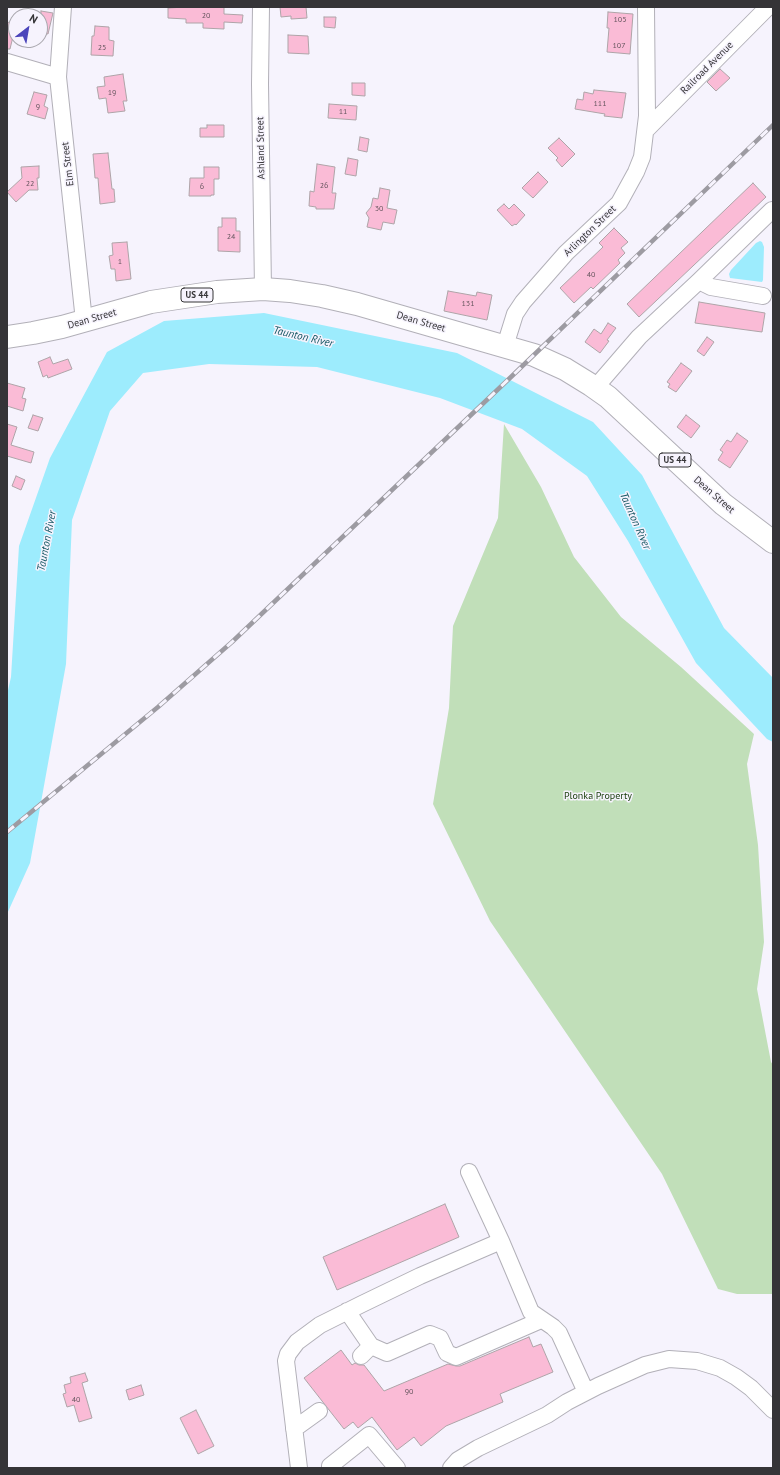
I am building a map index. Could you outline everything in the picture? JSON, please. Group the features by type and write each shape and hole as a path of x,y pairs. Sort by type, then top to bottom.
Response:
{"highway":[{"name":"Dean Street","path":"7,337 33,333 84,321 151,302 213,292 263,289 304,292 357,304 505,346 547,360 595,388 622,410 723,504 773,542"}],"street":[{"name":"Elm Street","path":"63,7 58,77 84,321"},
{"name":"Ashland Street","path":"261,7 260,84 263,289"},
{"name":"Arlington Street","path":"505,346 515,314 523,302 563,257 619,203 640,164 645,143 646,130 646,7"},
{"name":"Railroad Avenue","path":"646,130 768,7"},
{"path":"7,62 58,77"},
{"path":"595,388 602,378 639,337 772,210"},
{"path":"699,281 711,287 763,296"},
{"path":"469,1172 501,1241 531,1312 559,1333 586,1392"},
{"path":"298,1468 286,1360 288,1354 297,1342 320,1325 347,1311 420,1276 501,1241"},
{"path":"347,1311 366,1351 387,1354 430,1334 440,1338 447,1353 456,1356 541,1320"},
{"path":"451,1468 458,1460 478,1448 547,1415 586,1392 645,1365 669,1359 697,1361 720,1368 751,1388 773,1410"},
{"path":"294,1429 319,1411"},
{"path":"330,1468 330,1466 369,1435 397,1468"}],"green space":[{"name":"Plonka Property","path":"504,424 541,487 574,557 621,617 681,667 754,734 747,764 758,845 764,942 757,989 771,1062 773,1065 773,1294 737,1294 718,1289 662,1174 490,921 433,804 449,708 453,626 498,518"}],"water":[{"path":"760,241 764,247 762,282 730,278 729,274 731,270 756,243"},
{"name":"Taunton River","path":"264,313 457,353 593,422 642,475 724,628 773,678 773,742 767,739 696,663 628,541 587,476 522,429 440,398 317,367 209,364 143,373 110,411 72,520 66,664 30,863 7,914 7,695 11,677 19,546 50,458 107,352 164,321"}],"building":[{"path":"224,7 224,14 243,15 242,23 224,22 224,29 203,28 203,23 186,23 186,19 168,18 168,8"},
{"path":"280,7 306,7 307,18 291,19 291,16 281,17"},
{"path":"48,12 53,13 48,34"},
{"path":"608,12 633,14 630,54 607,52 609,28 607,28"},
{"path":"324,17 336,17 335,28 324,27"},
{"path":"7,22 8,48 10,48 7,49"},
{"path":"95,26 109,27 109,40 114,41 113,56 91,55 92,36 94,36"},
{"path":"288,35 308,36 309,54 288,53"},
{"path":"720,69 730,78 716,91 707,82"},
{"path":"123,74 127,101 123,101 125,111 108,113 106,98 99,99 97,87 105,86 104,77"},
{"path":"352,83 365,83 365,96 352,95"},
{"path":"594,90 626,93 622,118 604,116 605,114 575,109 577,99 583,100 584,92 593,94"},
{"path":"34,92 47,95 44,106 48,108 45,119 27,114"},
{"path":"329,104 357,106 356,120 328,118"},
{"path":"207,125 224,125 224,137 200,137 200,128 207,128"},
{"path":"360,137 369,139 367,152 358,150"},
{"path":"559,138 575,154 562,167 556,160 558,158 548,148"},
{"path":"108,153 115,202 100,204 98,178 95,178 93,154"},
{"path":"348,158 358,160 356,176 345,174"},
{"path":"317,164 335,167 332,193 336,193 334,209 316,209 316,207 309,206 310,191 314,192"},
{"path":"39,166 39,178 37,178 38,190 29,190 16,202 7,192 22,178 21,167"},
{"path":"204,167 219,167 219,179 214,179 214,195 189,196 190,178 204,178"},
{"path":"538,172 548,182 533,198 522,188"},
{"path":"753,183 766,197 639,317 627,304"},
{"path":"380,188 390,190 387,208 397,210 394,224 383,222 381,230 367,227 369,218 366,213 371,207 373,198 378,199"},
{"path":"504,204 509,209 514,204 525,215 516,225 515,224 512,226 497,210"},
{"path":"222,218 236,218 236,231 240,231 240,252 218,251 218,227 222,227"},
{"path":"614,228 628,242 621,248 625,253 618,260 620,263 593,289 591,287 574,303 560,288 603,247 599,243"},
{"path":"127,242 131,279 116,281 115,269 111,269 109,256 113,255 112,243"},
{"path":"448,291 476,296 477,292 492,295 487,320 444,311"},
{"path":"699,302 765,313 762,332 695,323"},
{"path":"608,323 616,328 600,353 585,342 594,329 601,334"},
{"path":"707,337 714,342 704,356 697,351"},
{"path":"50,357 53,364 68,359 72,369 48,378 47,375 43,377 38,362"},
{"path":"681,363 692,371 676,392 668,387 670,384 667,382"},
{"path":"7,383 25,388 22,398 26,399 23,411 7,406"},
{"path":"33,415 43,418 38,431 28,428"},
{"path":"686,415 700,426 691,438 677,427"},
{"path":"7,424 17,427 11,445 34,452 31,463 7,456"},
{"path":"737,433 748,441 730,468 718,460 723,452 720,450 727,440 731,442"},
{"path":"16,476 25,480 21,490 12,486"},
{"path":"445,1204 459,1237 337,1290 323,1257"},
{"path":"529,1337 533,1347 541,1344 553,1372 500,1394 503,1402 446,1426 421,1446 414,1437 397,1450 372,1417 358,1428 353,1422 344,1429 304,1378 341,1350 352,1365 355,1363 364,1365 384,1391 448,1364 460,1366"},
{"path":"85,1373 88,1381 82,1383 92,1418 79,1422 74,1405 67,1407 63,1394 66,1393 64,1385 71,1383 70,1377"},
{"path":"141,1385 144,1395 129,1400 126,1390"},
{"path":"196,1410 214,1446 198,1454 180,1418"}],"railway":[{"path":"7,832 158,707 232,642 773,125"}]}
